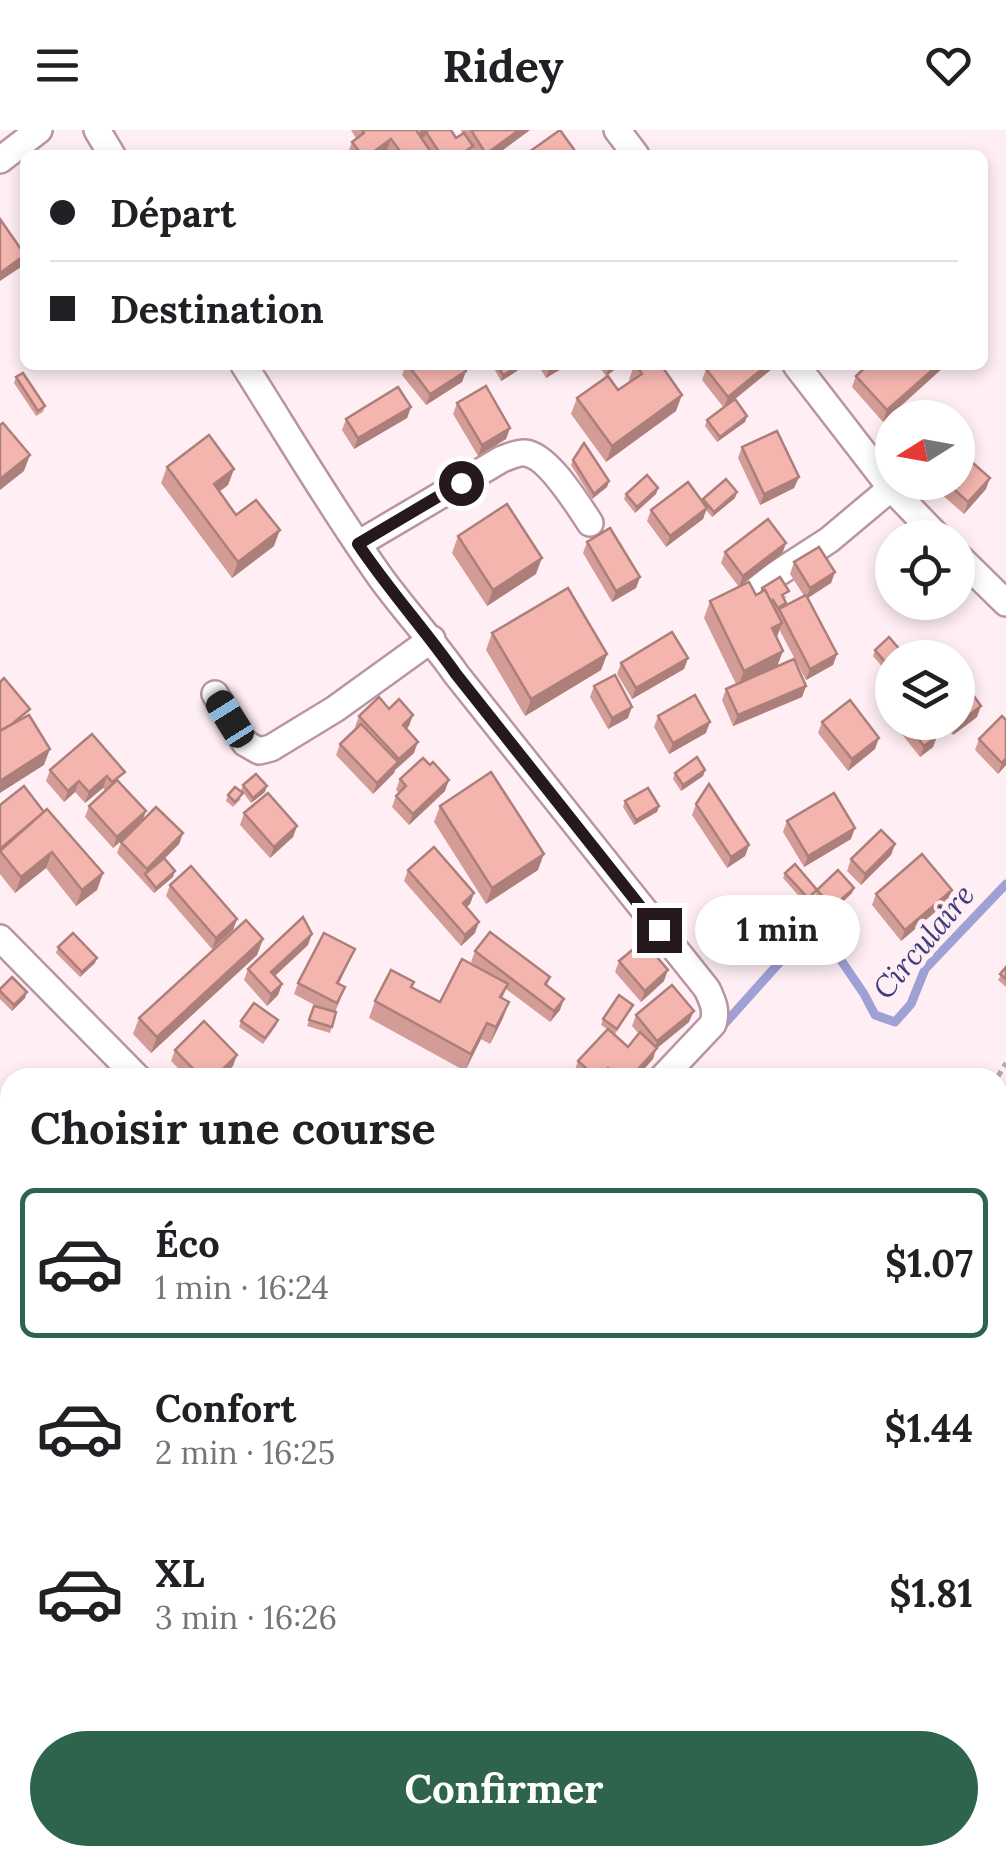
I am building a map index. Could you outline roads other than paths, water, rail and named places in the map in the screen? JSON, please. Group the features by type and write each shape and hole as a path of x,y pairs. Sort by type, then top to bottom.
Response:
{"street":[{"path":"0,160 39,130"},
{"path":"617,130 632,150"},
{"path":"247,370 382,580 707,989 716,1015 712,1024 671,1068"},
{"path":"800,370 875,467"},
{"path":"358,544 502,459 525,452 538,458 558,477 590,522"},
{"path":"752,590 829,540 877,500"},
{"path":"903,500 922,520"},
{"path":"975,573 1006,604"},
{"path":"215,694 245,743 258,752 335,709 432,639"},
{"path":"5,952 127,1068"}],"waterway":[{"name":"Circulaire","path":"719,1030 788,953 810,944 832,947 875,1015 895,1022 911,1004 925,969 1006,884"}]}
